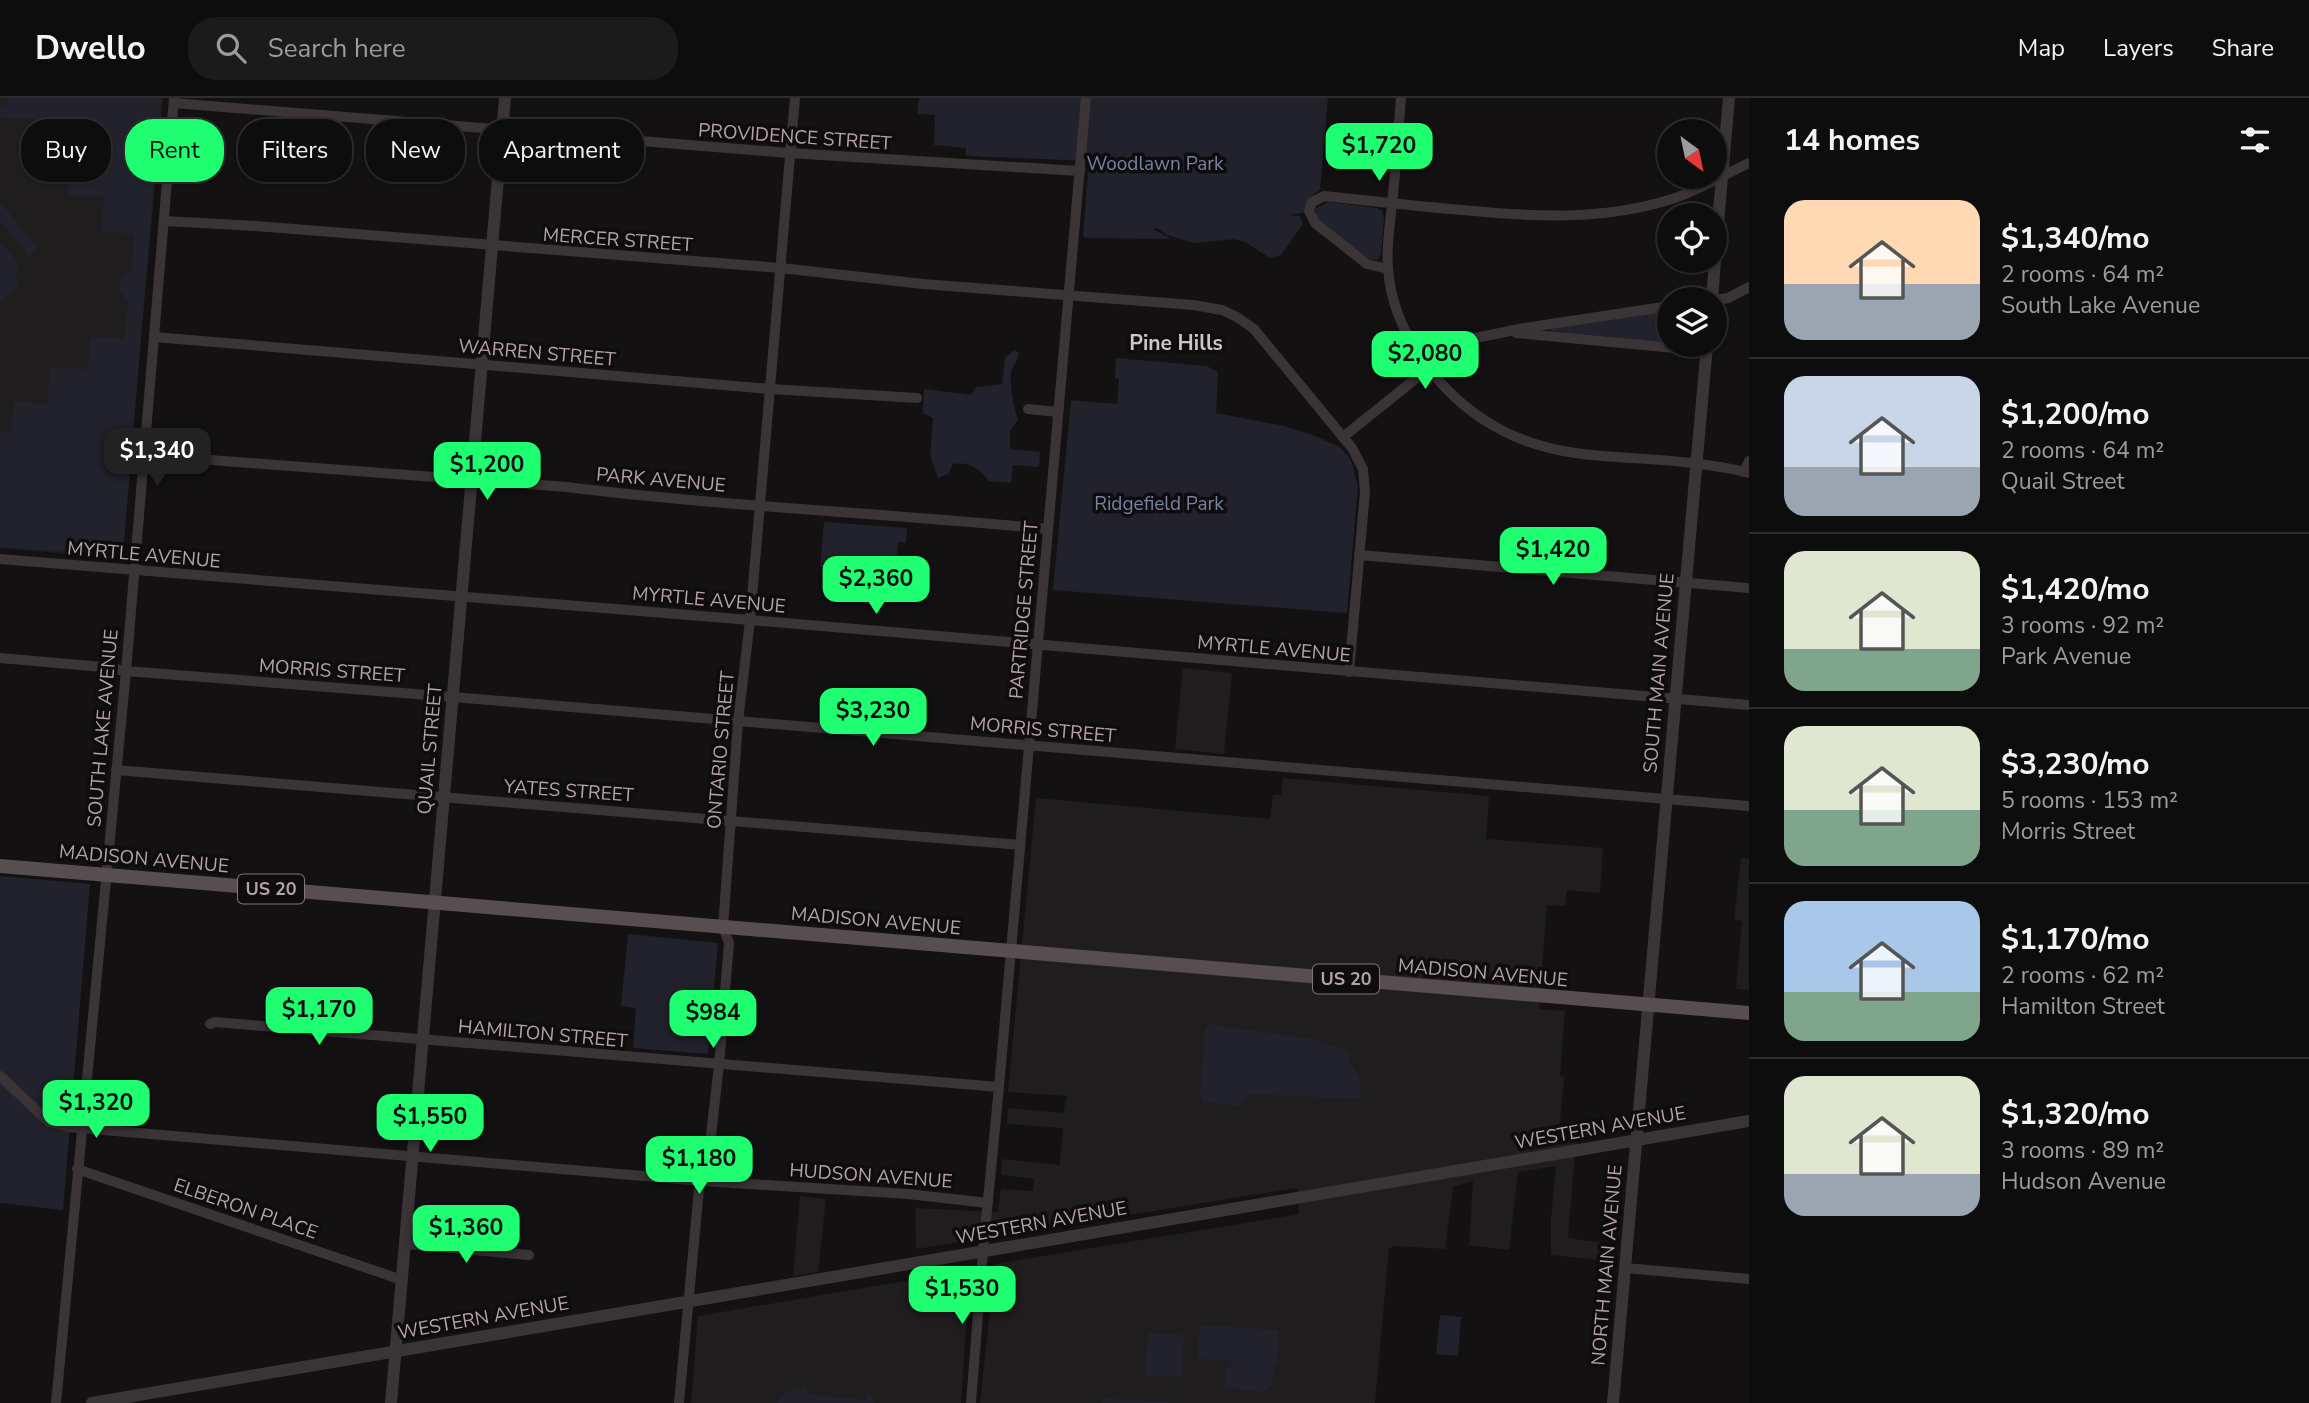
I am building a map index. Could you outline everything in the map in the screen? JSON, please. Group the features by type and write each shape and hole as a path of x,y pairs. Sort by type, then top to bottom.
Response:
{"main road":[{"name":"MADISON AVENUE","path":"0,866 1749,1013"}],"street":[{"name":"QUAIL STREET","path":"502,119 505,98"},
{"name":"ONTARIO STREET","path":"679,1403 699,1189 707,1170 719,1065 729,943 723,927 730,819 771,388 795,98"},
{"name":"PARTRIDGE STREET","path":"971,1403 1086,98"},
{"path":"1401,98 1388,269 1399,316 1429,368 1455,396 1494,426 1554,449 1696,463 1746,472 1749,461"},
{"path":"1727,119 1729,98"},
{"name":"PROVIDENCE STREET","path":"174,101 479,128"},
{"name":"SOUTH LAKE AVENUE","path":"56,1403 126,671 132,570 145,455 174,101"},
{"name":"PROVIDENCE STREET","path":"644,141 1080,171"},
{"path":"1727,175 1749,163"},
{"name":"QUAIL STREET","path":"391,1403 497,182"},
{"path":"1388,269 1367,264 1315,223 1309,211 1312,202 1324,196 1513,215 1587,216 1657,203 1697,189"},
{"name":"MERCER STREET","path":"164,221 781,268 1068,296 1192,305 1222,310 1237,317 1267,342 1358,458 1365,481 1349,671"},
{"path":"1727,298 1749,287"},
{"path":"1343,437 1464,342 1481,335 1657,308"},
{"path":"1502,332 1657,344"},
{"name":"WARREN STREET","path":"154,337 917,398"},
{"name":"SOUTH MAIN AVENUE","path":"1649,1005 1706,357"},
{"path":"1028,409 1058,412"},
{"name":"PARK AVENUE","path":"145,455 1047,529"},
{"path":"1359,555 1749,588"},
{"name":"MYRTLE AVENUE","path":"0,559 1749,705"},
{"name":"MORRIS STREET","path":"0,658 126,671 1749,806"},
{"name":"YATES STREET","path":"116,770 1020,845"},
{"name":"NORTH MAIN AVENUE","path":"1613,1403 1649,1005"},
{"name":"HAMILTON STREET","path":"210,1024 215,1022 999,1087"},
{"name":"HUDSON AVENUE","path":"0,1076 49,1122 82,1128 702,1181 908,1194 988,1203"},
{"name":"WESTERN AVENUE","path":"92,1403 165,1397 396,1351 1749,1121"},
{"name":"ELBERON PLACE","path":"78,1169 402,1280"},
{"path":"405,1244 529,1255"},
{"path":"1625,1268 1749,1279"}],"shaded area":[{"path":"0,98 163,98 161,119 125,119 125,182 155,182 121,558 0,548"},
{"path":"1183,668 1232,673 1224,754 1175,749"},
{"path":"1283,778 1489,796 1486,839 1603,848 1600,893 1567,890 1565,906 1547,905 1539,1009 1565,1011 1560,1076 1564,1077 1558,1145 1576,1142 1568,1238 1604,1243 1601,1260 1551,1255 1556,1166 1518,1172 1509,1250 1469,1245 1473,1181 1453,1187 1445,1249 1389,1248 1375,1403 980,1403 995,1264 1299,1214 1297,1188 916,1249 915,1208 998,1212 1001,1189 1033,1191 1034,1179 1001,1175 1002,1159 1060,1165 1063,1128 1007,1124 1008,1108 1063,1113 1067,1096 1008,1092 1036,798 1270,819 1273,795 1281,795"},
{"path":"1741,858 1749,859 1749,990 1736,989 1742,921 1734,920"},
{"path":"800,1196 826,1199 818,1272 793,1276"},
{"path":"970,1270 961,1403 691,1403 698,1316"}],"green space":[{"path":"8,98 161,98 159,119 125,119 125,182 154,182 123,555 0,547 0,432 11,433 14,401 47,404 50,367 88,369 90,337 124,339 128,300 123,299 123,292 119,292 122,276 126,277 128,272 131,273 134,234 101,231 104,197 67,195 68,182 111,182 111,119 0,117 0,105 6,105"},
{"name":"Woodlawn Park","path":"919,98 1328,98 1320,190 1310,197 1303,213 1289,215 1300,216 1303,224 1281,255 1270,258 1245,242 1234,239 1194,243 1167,235 1157,228 1153,229 1171,239 1085,238 1083,235 1089,161 966,156 966,148 934,145 935,115 917,114"},
{"path":"0,202 38,248 29,256 0,221"},
{"path":"1328,202 1377,208 1382,211 1384,217 1381,254 1377,260 1369,259 1317,219 1315,209"},
{"path":"0,242 16,261 19,285 0,302"},
{"path":"1657,313 1657,342 1550,331 1553,327"},
{"path":"1015,350 1019,353 1012,369 1011,380 1018,420 1010,431 1010,449 1040,452 1039,467 1013,465 1011,483 989,481 978,469 965,464 953,464 948,474 938,478 930,456 933,418 923,413 924,389 971,395 976,387 1002,384 1005,357"},
{"name":"Ridgefield Park","path":"1116,358 1207,366 1218,372 1216,413 1284,426 1340,447 1352,463 1358,486 1347,613 1053,590 1071,400 1117,404 1119,379 1115,378"},
{"path":"824,522 907,528 906,543 898,542 895,573 820,567"},
{"path":"0,876 90,884 63,1210 0,1203"},
{"path":"628,934 718,943 708,1054 633,1048 636,1008 621,1006"},
{"path":"1209,1024 1311,1039 1348,1050 1349,1061 1359,1077 1361,1095 1358,1099 1251,1094 1238,1106 1202,1102 1200,1095 1205,1029"},
{"path":"1440,1315 1461,1317 1458,1356 1436,1354"},
{"path":"1200,1325 1279,1330 1277,1363 1274,1364 1272,1385 1264,1392 1225,1388 1225,1372 1234,1361 1198,1359"},
{"path":"1148,1333 1184,1335 1182,1377 1145,1375"},
{"path":"807,1387 806,1394 866,1400 867,1394 872,1396 874,1403 778,1403 786,1393"},
{"path":"1102,1398 1181,1403 1102,1403"}],"district":[{"name":"Pine Hills","path":"1176,343"}]}
